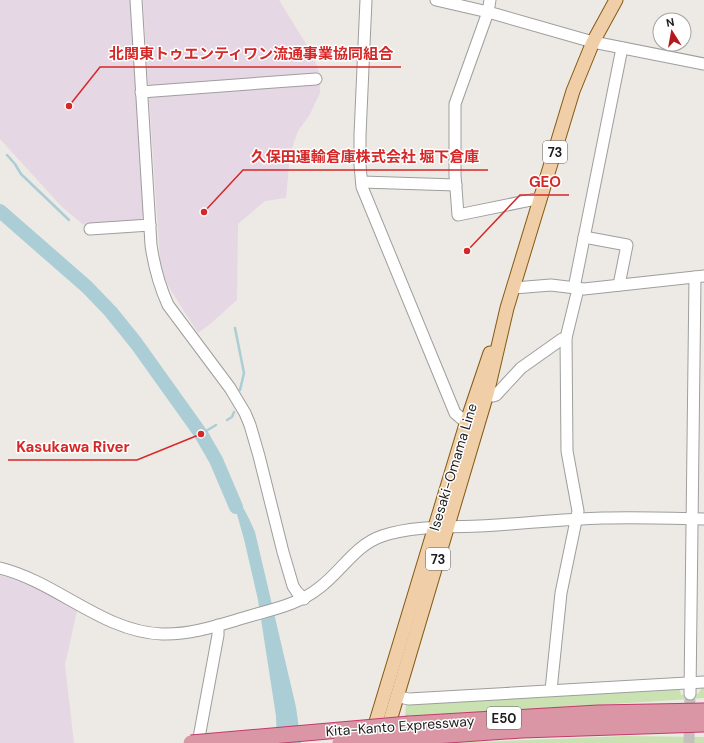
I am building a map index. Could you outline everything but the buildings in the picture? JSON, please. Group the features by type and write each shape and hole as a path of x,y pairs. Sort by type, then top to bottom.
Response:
{"highway":[{"path":"598,714 704,705"},
{"name":"Kita-Kanto Expressway","path":"191,743 407,731 598,714 704,710"},
{"name":"Kita-Kanto Expressway","path":"340,743 407,731 522,730 704,724"}],"main road":[{"name":"Isesaki-Omama Line","path":"370,743 467,421 498,329 514,288 573,91 593,42 616,0"},
{"name":"Isesaki-Omama Line","path":"384,743 487,394 507,308"}],"street":[{"path":"136,0 150,225 154,265 158,282 176,317 234,394 250,425 293,586 304,598"},
{"path":"366,0 360,135 362,187 456,413 462,419 467,421"},
{"path":"436,0 488,12 593,42 704,64"},
{"path":"490,0 488,12 455,104 458,215 541,198"},
{"path":"551,690 561,593 578,511 578,503 567,451 566,338 576,289 584,237 622,48"},
{"path":"141,92 316,79"},
{"path":"362,182 456,185"},
{"path":"90,229 150,225"},
{"path":"584,237 627,246 619,285"},
{"path":"514,288 551,285 576,289 699,277 691,519 690,694"},
{"path":"487,394 493,396 496,395 521,368 562,339 566,338"},
{"path":"0,568 19,573 45,585 112,622 131,629 150,633 170,634 194,631 222,624 285,606 304,598 328,581 359,549 376,538 397,532 434,528 577,519 704,519"},
{"path":"198,743 218,635 222,624"},
{"path":"397,696 409,698 704,682"}],"shaded area":[{"path":"0,0 130,0 144,215 140,220 85,226 62,207 0,139"},
{"path":"143,0 279,0 311,52 321,76 152,87 148,83"},
{"path":"320,82 320,93 309,116 298,131 290,154 286,198 265,201 238,224 237,300 198,333 163,276 160,260 149,98 153,94"},
{"path":"0,575 36,586 77,611 65,665 74,743 0,743"}],"green space":[{"path":"704,686 704,698 405,718 406,704 677,688 680,690 681,695 698,694"},
{"path":"624,736 704,737 704,743 452,743"}],"water":[{"path":"230,490 244,510 255,532 296,707 301,743 277,743 276,716 258,600 244,539"}],"waterway":[{"path":"7,155 21,174 69,220"},
{"path":"0,211 87,287 111,312 136,343 201,434 216,460 236,507"},
{"path":"235,328 244,373 240,390"},
{"path":"227,420 232,417 234,412"},
{"path":"201,434 216,425"}],"tunnel":[{"path":"689,743 690,694"}],"place":[{"name":"北関東トゥエンティワン流通事業協同組合","path":"69,106"},
{"name":"久保田運輸倉庫株式会社 堀下倉庫","path":"204,212"},
{"name":"GEO","path":"467,251"},
{"name":"Kasukawa River","path":"201,434"}]}
